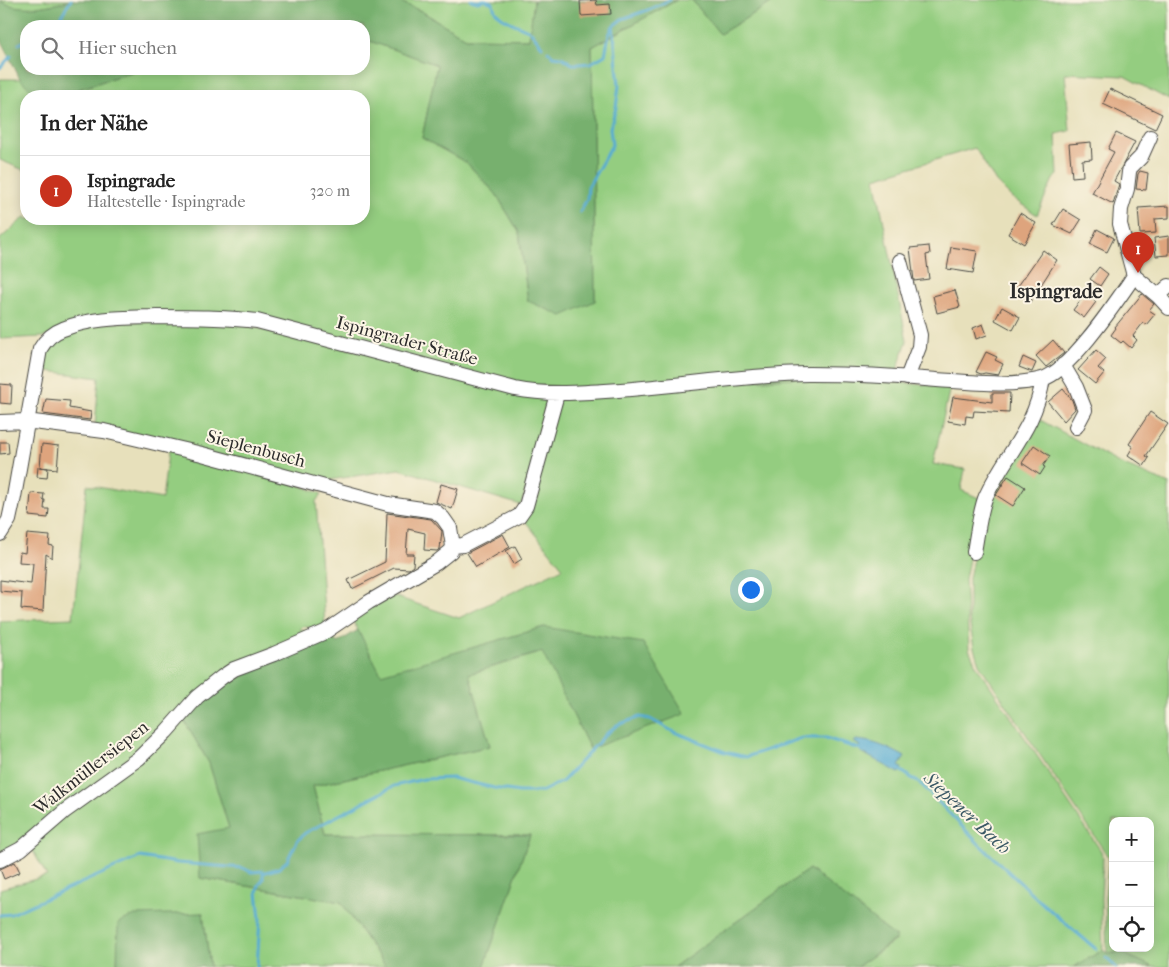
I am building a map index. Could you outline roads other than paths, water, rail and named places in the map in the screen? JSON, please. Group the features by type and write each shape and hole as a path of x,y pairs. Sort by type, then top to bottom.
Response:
{"street":[{"path":"1150,137 1141,158 1130,168 1127,189 1120,209 1120,224 1134,276 1169,308"},
{"path":"900,261 920,335 919,347 907,378 990,383 1043,379 1063,365 1083,345 1106,317 1134,276"},
{"path":"1158,296 1169,286"},
{"name":"Ispingrader Straße","path":"0,534 9,520 40,349 45,340 63,329 99,320 213,317 257,321 515,389 557,394 636,389 775,375 875,375 907,378"},
{"path":"1063,365 1076,387 1085,410 1076,427"},
{"path":"974,552 985,497 1025,432 1043,379"},
{"path":"453,546 463,545 519,516 529,500 557,394"},
{"path":"0,422 26,421"},
{"name":"Sieplenbusch","path":"26,421 104,432 202,454 388,504 435,511 450,528 453,546"},
{"name":"Walkmüllersiepen","path":"0,860 21,848 65,812 139,758 166,732 197,697 222,677 234,669 325,632 362,606 436,563 446,556 453,546"}],"water":[{"path":"856,740 881,746 905,757 899,766 902,768 899,773 861,752 859,745 853,742"}],"waterway":[{"path":"57,20 71,0"},
{"path":"471,0 478,2 483,0"},
{"path":"485,0 493,3 494,8 501,17 528,30"},
{"path":"548,51 553,56 562,57 572,64 591,63 605,55 613,26 622,19 670,0"},
{"path":"580,212 587,199 588,187 612,145 610,128 616,108 619,85 613,26"},
{"path":"531,32 542,46"},
{"path":"0,68 11,56"},
{"name":"Siepener Bach","path":"257,967 260,918 257,892 263,879 263,873 279,868 287,861 297,841 305,833 394,786 424,779 452,778 519,792 541,792 563,781 605,735 617,725 640,717 650,719 672,731 725,752 746,757 802,738 826,738 864,750"},
{"name":"Siepener Bach","path":"897,768 922,785 980,845 1044,905 1096,949"},
{"path":"0,915 11,914 140,857 178,863 243,868 251,872 263,871"},
{"name":"Siepener Bach","path":"1106,958 1116,967"}],"place":[{"name":"Ispingrade","path":"1138,273"}],"district":[{"name":"Ispingrade","path":"1056,291"}]}
